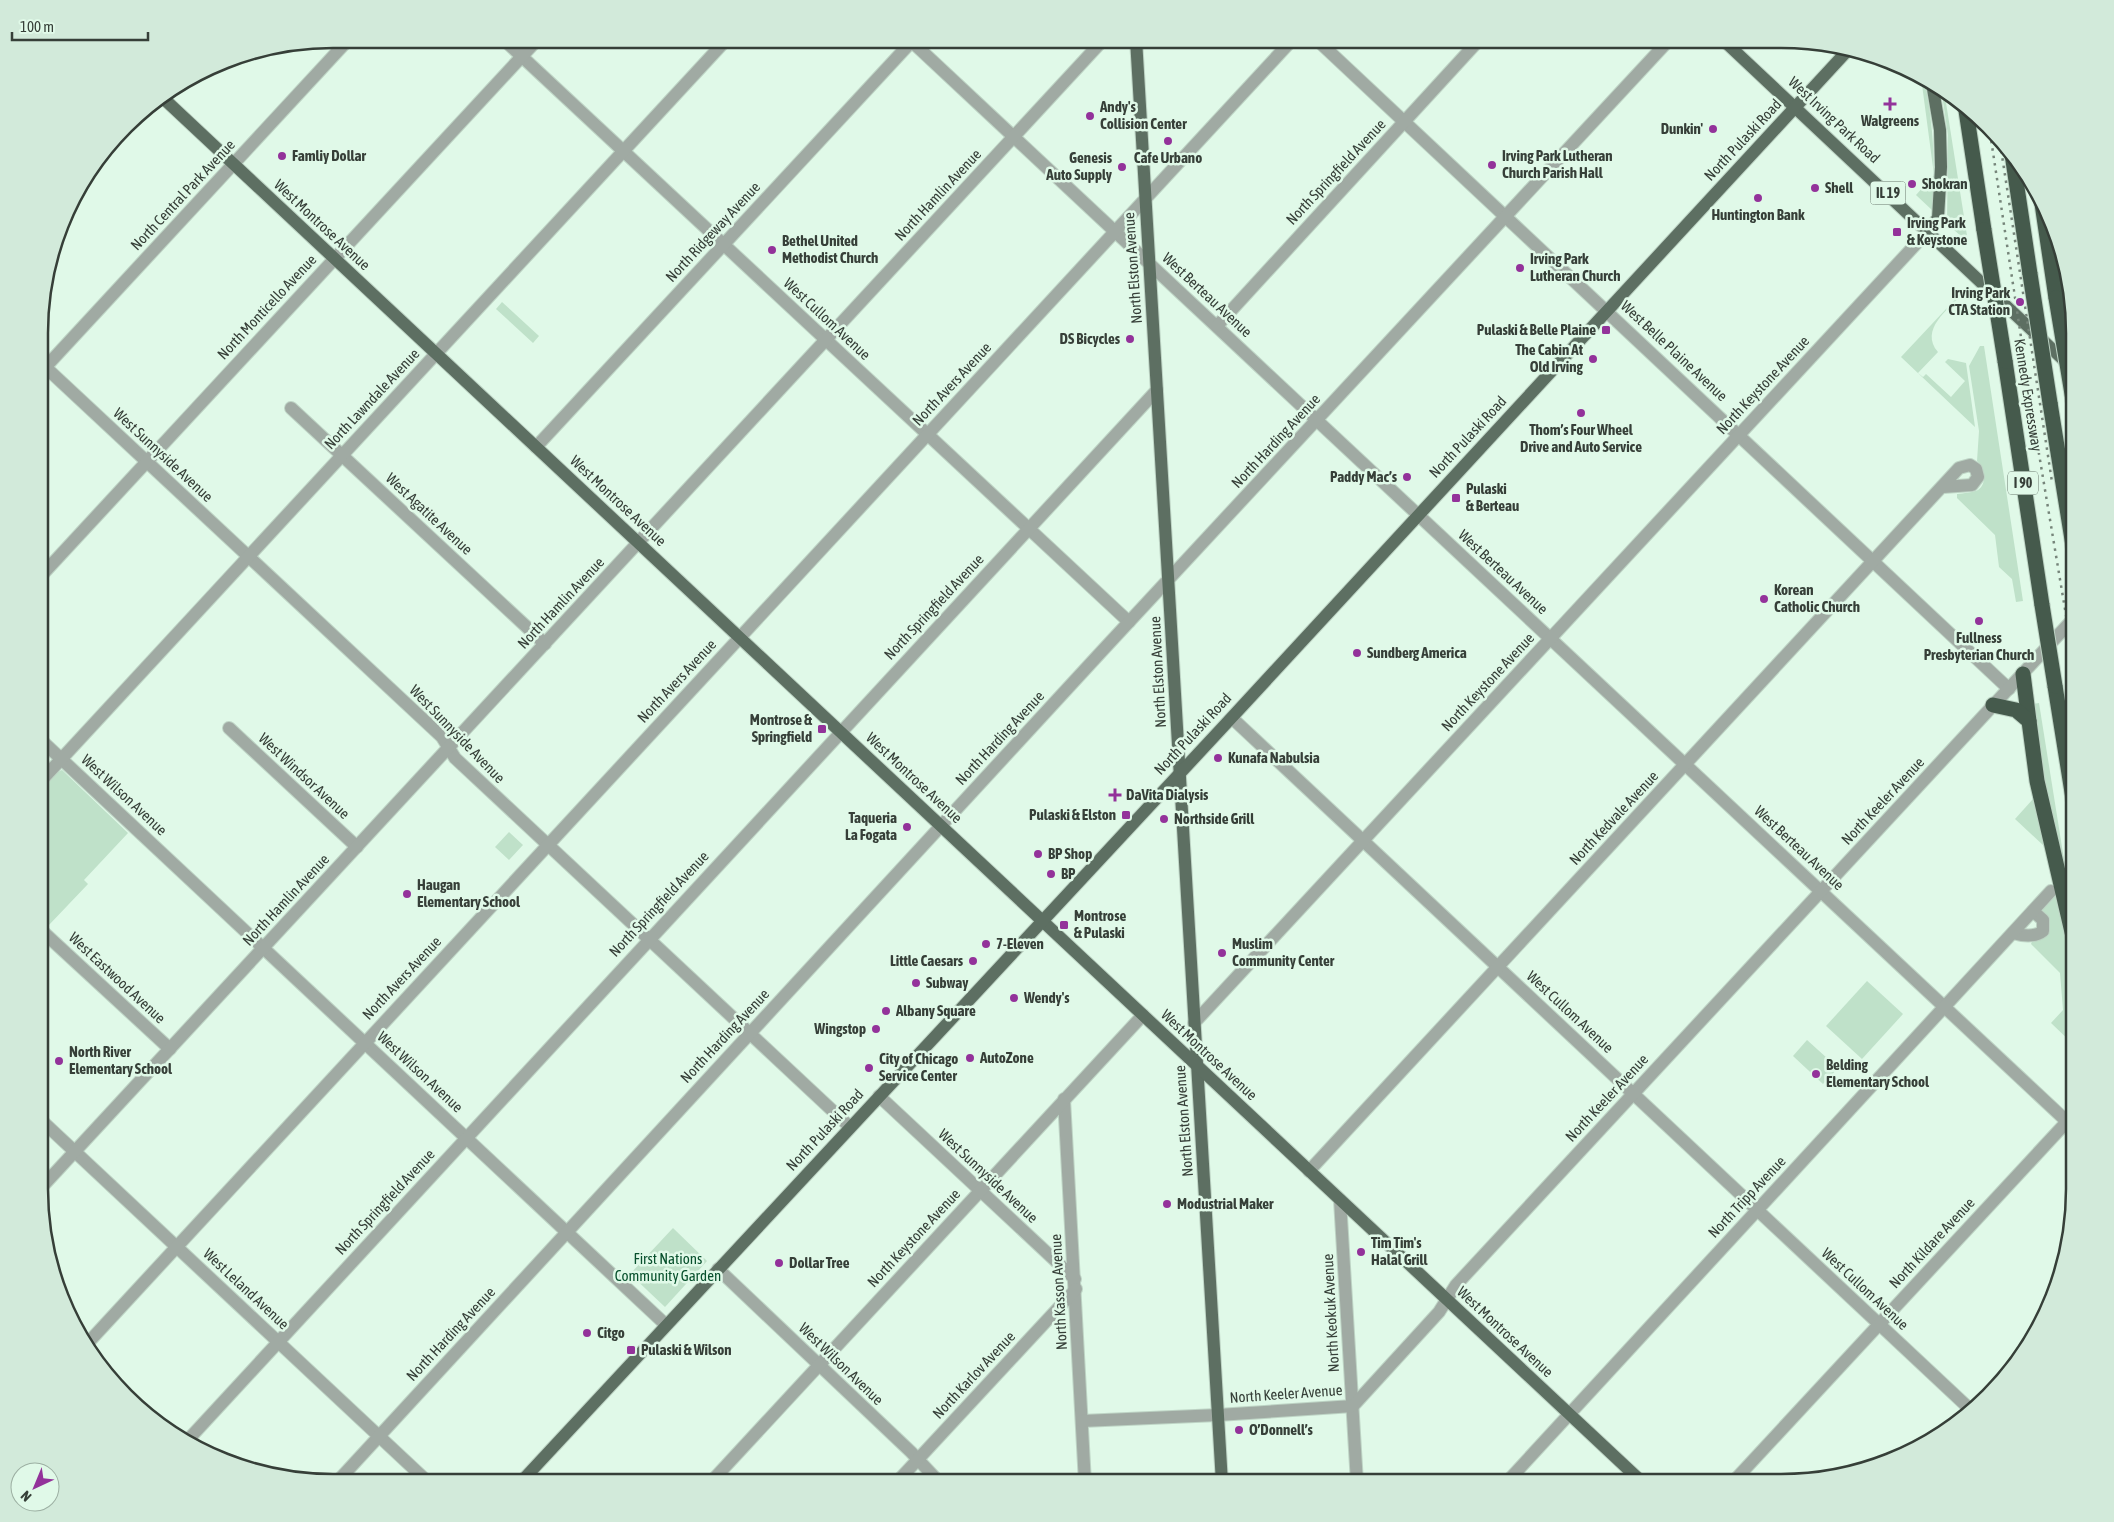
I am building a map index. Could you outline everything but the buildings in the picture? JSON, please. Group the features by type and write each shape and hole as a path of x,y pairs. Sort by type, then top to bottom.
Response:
{"highway":[{"name":"Kennedy Expressway","path":"1967,116 2066,757"},
{"path":"2014,168 2066,502"},
{"path":"2045,224 2066,358"},
{"path":"2023,674 2037,781 2066,906"},
{"path":"1993,705 2016,710 2029,721"}],"main road":[{"name":"North Elston Avenue","path":"1137,48 1221,1474"},
{"name":"West Irving Park Road","path":"1732,48 2066,361"},
{"name":"North Pulaski Road","path":"528,1474 1232,718 1844,55"},
{"path":"1928,231 1938,218 1941,167 1940,130 1934,92"},
{"name":"West Montrose Avenue","path":"166,101 1632,1474"}],"street":[{"name":"North Central Park Avenue","path":"48,363 341,48"},
{"name":"West Cullom Avenue","path":"513,48 1129,622"},
{"name":"North Monticello Avenue","path":"48,568 530,48"},
{"name":"North Lawndale Avenue","path":"48,774 718,48"},
{"name":"North Ridgeway Avenue","path":"536,447 904,48"},
{"name":"West Berteau Avenue","path":"919,48 1945,1007 2066,1116"},
{"name":"North Hamlin Avenue","path":"48,1181 1096,48"},
{"name":"North Avers Avenue","path":"91,1340 1285,48"},
{"name":"West Belle Plaine Avenue","path":"1326,48 2009,688"},
{"name":"North Springfield Avenue","path":"1217,326 1472,48"},
{"name":"North Harding Avenue","path":"344,1474 1129,622 1318,421 1662,48"},
{"name":"North Keystone Avenue","path":"1194,1023 1928,231"},
{"name":"West Sunnyside Avenue","path":"48,372 147,461 442,738 455,758 850,1127"},
{"name":"North Springfield Avenue","path":"191,1437 1157,390"},
{"name":"West Agatite Avenue","path":"291,408 545,644"},
{"name":"North Kedvale Avenue","path":"1309,1171 1943,487"},
{"name":"North Keeler Avenue","path":"1082,1421 1218,1415 1352,1406 1439,1312 1456,1285 2066,627"},
{"name":"West Cullom Avenue","path":"1232,718 1967,1406"},
{"name":"West Windsor Avenue","path":"229,728 357,848"},
{"name":"West Wilson Avenue","path":"48,746 666,1325"},
{"name":"North Tripp Avenue","path":"1514,1474 2051,891"},
{"path":"2013,933 2025,936 2038,935 2043,931 2043,920 2033,911"},
{"name":"West Eastwood Avenue","path":"48,936 170,1049"},
{"name":"North Keystone Avenue","path":"718,1474 1143,1016"},
{"name":"West Sunnyside Avenue","path":"879,1096 980,1190 1076,1284"},
{"name":"North Kasson Avenue","path":"1064,1099 1076,1284 1085,1474"},
{"name":"West Leland Avenue","path":"48,1127 419,1474"},
{"name":"North Kildare Avenue","path":"1740,1474 1879,1324 2066,1127"},
{"name":"North Keokuk Avenue","path":"1340,1200 1356,1474"},
{"name":"West Wilson Avenue","path":"718,1269 931,1474"},
{"name":"North Karlov Avenue","path":"905,1474 1076,1284"}],"green space":[{"path":"1922,85 1925,87 1930,113 1934,174"},
{"path":"1942,98 1946,100 1968,242 1947,224 1948,135"},
{"path":"1934,175 1934,193 1933,211 1916,195"},
{"path":"1961,293 1963,294 1943,313 1934,328 1933,344 1938,352 1918,373 1923,377 1926,374 1951,397 1965,381 1945,362 1948,359 1966,363 1975,427 1901,357"},
{"path":"502,302 539,336 533,343 496,309"},
{"path":"1980,346 1984,346 2023,601 2016,602 2012,579 1999,567 1995,535 1957,498 1957,494 1978,490 1984,480 1982,468 1977,461 1979,431 1969,366"},
{"path":"2039,703 2066,872 2051,830 2033,704"},
{"path":"62,770 128,833 84,880 88,884 48,926 48,782"},
{"path":"2033,799 2045,847 2015,819"},
{"path":"509,832 523,845 509,860 495,847"},
{"path":"2057,894 2066,932 2066,1037 2051,1023 2063,1010 2060,973 2031,944 2043,909"},
{"path":"1867,981 1903,1014 1862,1059 1826,1026"},
{"path":"1807,1040 1838,1068 1823,1084 1793,1056"},
{"name":"First Nations Community Garden","path":"673,1228 707,1261 665,1307 630,1274"}],"railway":[{"path":"1991,140 2036,436 2066,615"},
{"path":"2001,151 2052,482"}],"place":[{"name":"Walgreens","path":"1890,104"},
{"name":"Andy's Collision Center","path":"1090,116"},
{"name":"Dunkin'","path":"1713,129"},
{"name":"Cafe Urbano","path":"1168,141"},
{"name":"Famliy Dollar","path":"282,156"},
{"name":"Irving Park Lutheran Church Parish Hall","path":"1492,165"},
{"name":"Genesis Auto Supply","path":"1122,167"},
{"name":"Shokran","path":"1912,184"},
{"name":"Shell","path":"1815,188"},
{"name":"Huntington Bank","path":"1758,198"},
{"name":"Irving Park & Keystone","path":"1897,232"},
{"name":"Bethel United Methodist Church","path":"772,250"},
{"name":"Irving Park Lutheran Church","path":"1520,268"},
{"name":"Irving Park CTA Station","path":"2020,302"},
{"name":"Pulaski & Belle Plaine","path":"1606,330"},
{"name":"DS Bicycles","path":"1130,339"},
{"name":"The Cabin At Old Irving","path":"1593,359"},
{"name":"Thom’s Four Wheel Drive and Auto Service","path":"1581,413"},
{"name":"Paddy Mac’s","path":"1407,477"},
{"name":"Pulaski & Berteau","path":"1456,498"},
{"name":"Korean Catholic Church","path":"1764,599"},
{"name":"Fullness Presbyterian Church","path":"1979,621"},
{"name":"Sundberg America","path":"1357,653"},
{"name":"Montrose & Springfield","path":"822,729"},
{"name":"Kunafa Nabulsia","path":"1218,758"},
{"name":"DaVita Dialysis","path":"1115,795"},
{"name":"Pulaski & Elston","path":"1126,815"},
{"name":"Northside Grill","path":"1164,819"},
{"name":"Taqueria La Fogata","path":"907,827"},
{"name":"BP Shop","path":"1038,854"},
{"name":"BP","path":"1051,874"},
{"name":"Haugan Elementary School","path":"407,894"},
{"name":"Montrose & Pulaski","path":"1064,925"},
{"name":"7-Eleven","path":"986,944"},
{"name":"Muslim Community Center","path":"1222,953"},
{"name":"Little Caesars","path":"973,961"},
{"name":"Subway","path":"916,983"},
{"name":"Wendy's","path":"1014,998"},
{"name":"Albany Square","path":"886,1011"},
{"name":"Wingstop","path":"876,1029"},
{"name":"AutoZone","path":"970,1058"},
{"name":"North River Elementary School","path":"59,1061"},
{"name":"City of Chicago Service Center","path":"869,1068"},
{"name":"Belding Elementary School","path":"1816,1074"},
{"name":"Modustrial Maker","path":"1167,1204"},
{"name":"Tim Tim's Halal Grill","path":"1361,1252"},
{"name":"Dollar Tree","path":"779,1263"},
{"name":"Citgo","path":"587,1333"},
{"name":"Pulaski & Wilson","path":"631,1350"},
{"name":"O’Donnell’s","path":"1239,1430"}]}
